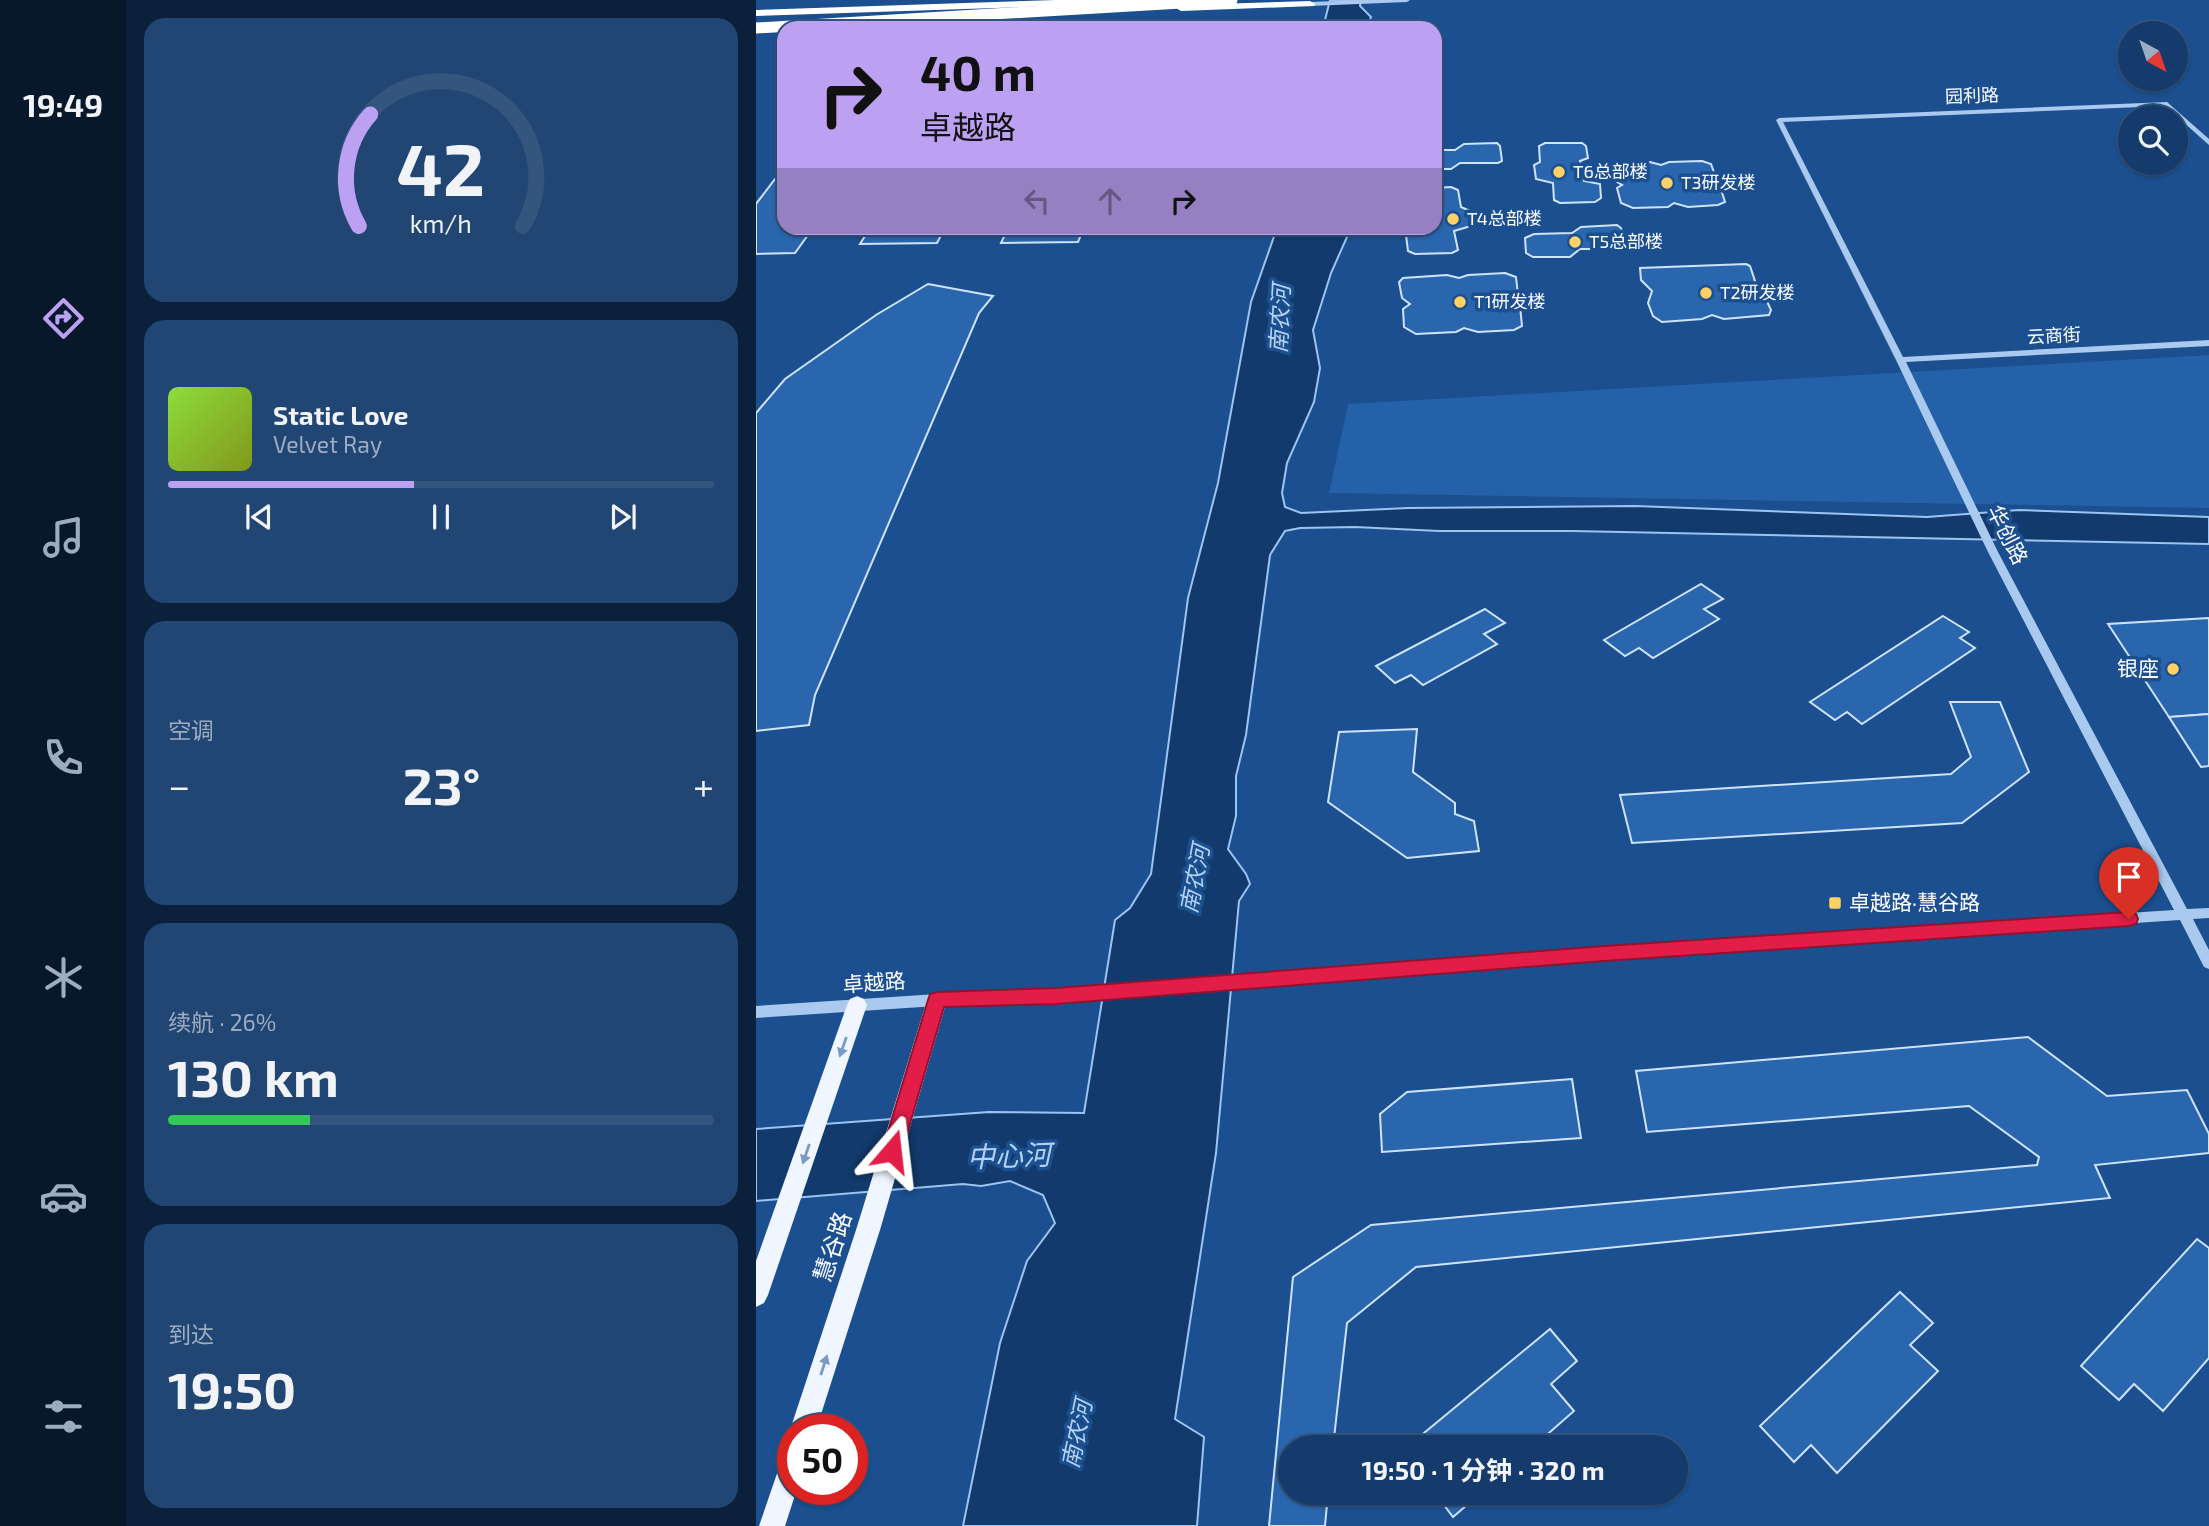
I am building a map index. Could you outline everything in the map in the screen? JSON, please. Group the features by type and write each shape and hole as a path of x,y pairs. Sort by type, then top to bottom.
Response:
{"highway":[{"path":"756,5 906,0"},
{"path":"756,13 1146,0"},
{"path":"848,21 1232,0"},
{"path":"882,21 1310,4"},
{"path":"756,26 777,25"},
{"path":"756,26 777,25"}],"main road":[{"name":"慧谷路","path":"808,1414 868,1230 937,1000"},
{"path":"756,1295 857,1005"},
{"path":"772,1526 779,1505"}],"street":[{"path":"1310,4 1405,0"},
{"name":"园利路","path":"1779,120 2167,104 2209,143"},
{"name":"华创路","path":"1779,120 1993,552 2209,963"},
{"name":"云商街","path":"1900,360 2209,344"},
{"name":"卓越路","path":"756,1012 937,1000 1056,996 1618,952 2209,913"}],"shaded area":[{"path":"2209,355 2209,508 1329,493 1348,404"}],"water":[{"path":"1330,0 1361,0 1360,6 1371,17 1370,21 1325,21"},
{"path":"1275,235 1348,235 1331,273 1313,330 1320,368 1314,402 1287,463 1282,493 1285,507 1301,513 1408,508 1635,506 1927,517 2019,510 2209,517 2209,544 1572,531 1439,531 1355,527 1300,528 1285,531 1270,555 1246,735 1236,776 1236,816 1228,849 1250,884 1239,901 1216,1153 1175,1419 1204,1437 1197,1526 963,1526 1000,1343 1027,1261 1055,1223 1043,1195 1010,1181 981,1186 963,1184 756,1201 756,1129 989,1112 1084,1113 1115,920 1130,908 1151,874 1188,598 1218,483 1251,302"}],"building":[{"path":"1497,143 1502,161 1460,163 1451,169 1442,169 1442,150 1455,150 1464,144"},
{"name":"T6总部楼","path":"1545,143 1582,143 1586,146 1588,158 1580,161 1584,181 1600,184 1601,198 1595,202 1560,203 1554,200 1553,183 1536,179 1534,165 1540,162 1539,146"},
{"name":"T3研发楼","path":"1702,161 1711,164 1716,178 1711,181 1720,186 1725,202 1688,207 1674,203 1668,207 1633,208 1621,203 1617,188 1622,185 1614,180 1609,167 1616,163 1650,162 1661,165 1669,162"},
{"path":"777,179 777,235 808,235 795,253 756,254 756,204"},
{"name":"T4总部楼","path":"1442,188 1458,190 1461,207 1470,211 1471,226 1454,231 1458,250 1452,253 1415,254 1408,251 1406,235 1442,235"},
{"name":"T5总部楼","path":"1617,225 1621,228 1626,246 1621,249 1580,249 1570,257 1533,257 1526,253 1525,238 1534,234 1572,233 1581,227"},
{"path":"866,235 941,235 937,243 860,244"},
{"path":"1005,235 1081,235 1078,242 1001,243"},
{"name":"T2研发楼","path":"1750,266 1755,281 1750,287 1764,295 1771,310 1769,315 1724,319 1712,315 1702,319 1662,322 1653,316 1648,303 1652,291 1641,280 1640,268"},
{"name":"T1研发楼","path":"1505,273 1516,277 1518,295 1511,299 1520,306 1522,326 1514,330 1478,332 1464,328 1456,332 1416,334 1404,327 1403,309 1410,304 1402,298 1399,282 1403,278 1447,275 1459,278"},
{"path":"928,284 993,296 979,313 815,695 809,725 756,731 756,413 785,379 876,315"},
{"path":"1701,584 1723,599 1704,609 1719,619 1653,658 1639,648 1625,656 1604,640"},
{"path":"1485,609 1505,623 1484,634 1497,644 1423,685 1411,675 1395,683 1376,666"},
{"path":"1943,616 1969,632 1960,638 1975,648 1862,724 1847,712 1835,720 1810,702"},
{"name":"银座","path":"2209,618 2209,714 2169,717 2108,624"},
{"path":"1950,702 2000,702 2029,772 1962,823 1632,843 1620,795 1951,774 1971,757"},
{"path":"2209,714 2209,766 2201,767 2169,717"},
{"path":"1417,729 1413,772 1455,803 1455,814 1474,821 1479,851 1407,858 1328,802 1339,732"},
{"path":"2028,1037 2107,1096 2187,1090 2209,1134 2209,1153 2095,1165 2110,1198 1416,1267 1347,1323 1334,1435 1278,1435 1278,1505 1327,1505 1325,1526 1269,1526 1293,1277 1371,1225 2037,1165 2039,1157 1969,1106 1647,1132 1636,1071"},
{"path":"1572,1079 1581,1138 1382,1152 1380,1114 1407,1092"},
{"path":"2197,1239 2209,1248 2209,1358 2163,1411 2134,1384 2119,1400 2081,1366"},
{"path":"1900,1292 1933,1323 1910,1345 1938,1371 1837,1473 1811,1445 1794,1462 1760,1426"},
{"path":"1550,1329 1577,1361 1551,1384 1574,1411 1547,1435 1422,1435"},
{"path":"1444,1505 1467,1505 1453,1517"}],"place":[{"name":"T6总部楼","path":"1559,172"},
{"name":"T3研发楼","path":"1667,183"},
{"name":"T4总部楼","path":"1453,219"},
{"name":"T5总部楼","path":"1575,242"},
{"name":"T2研发楼","path":"1706,293"},
{"name":"T1研发楼","path":"1460,302"},
{"name":"银座","path":"2173,669"},
{"name":"卓越路·慧谷路","path":"1835,903"}],"route":[{"path":"892,1151 937,1000 1056,996 1604,953 2129,919"}],"water label":[{"name":"南农河","path":"1280,319"},
{"name":"南农河","path":"1195,879"},
{"name":"中心河","path":"1009,1156"},
{"name":"南农河","path":"1077,1434"}]}
